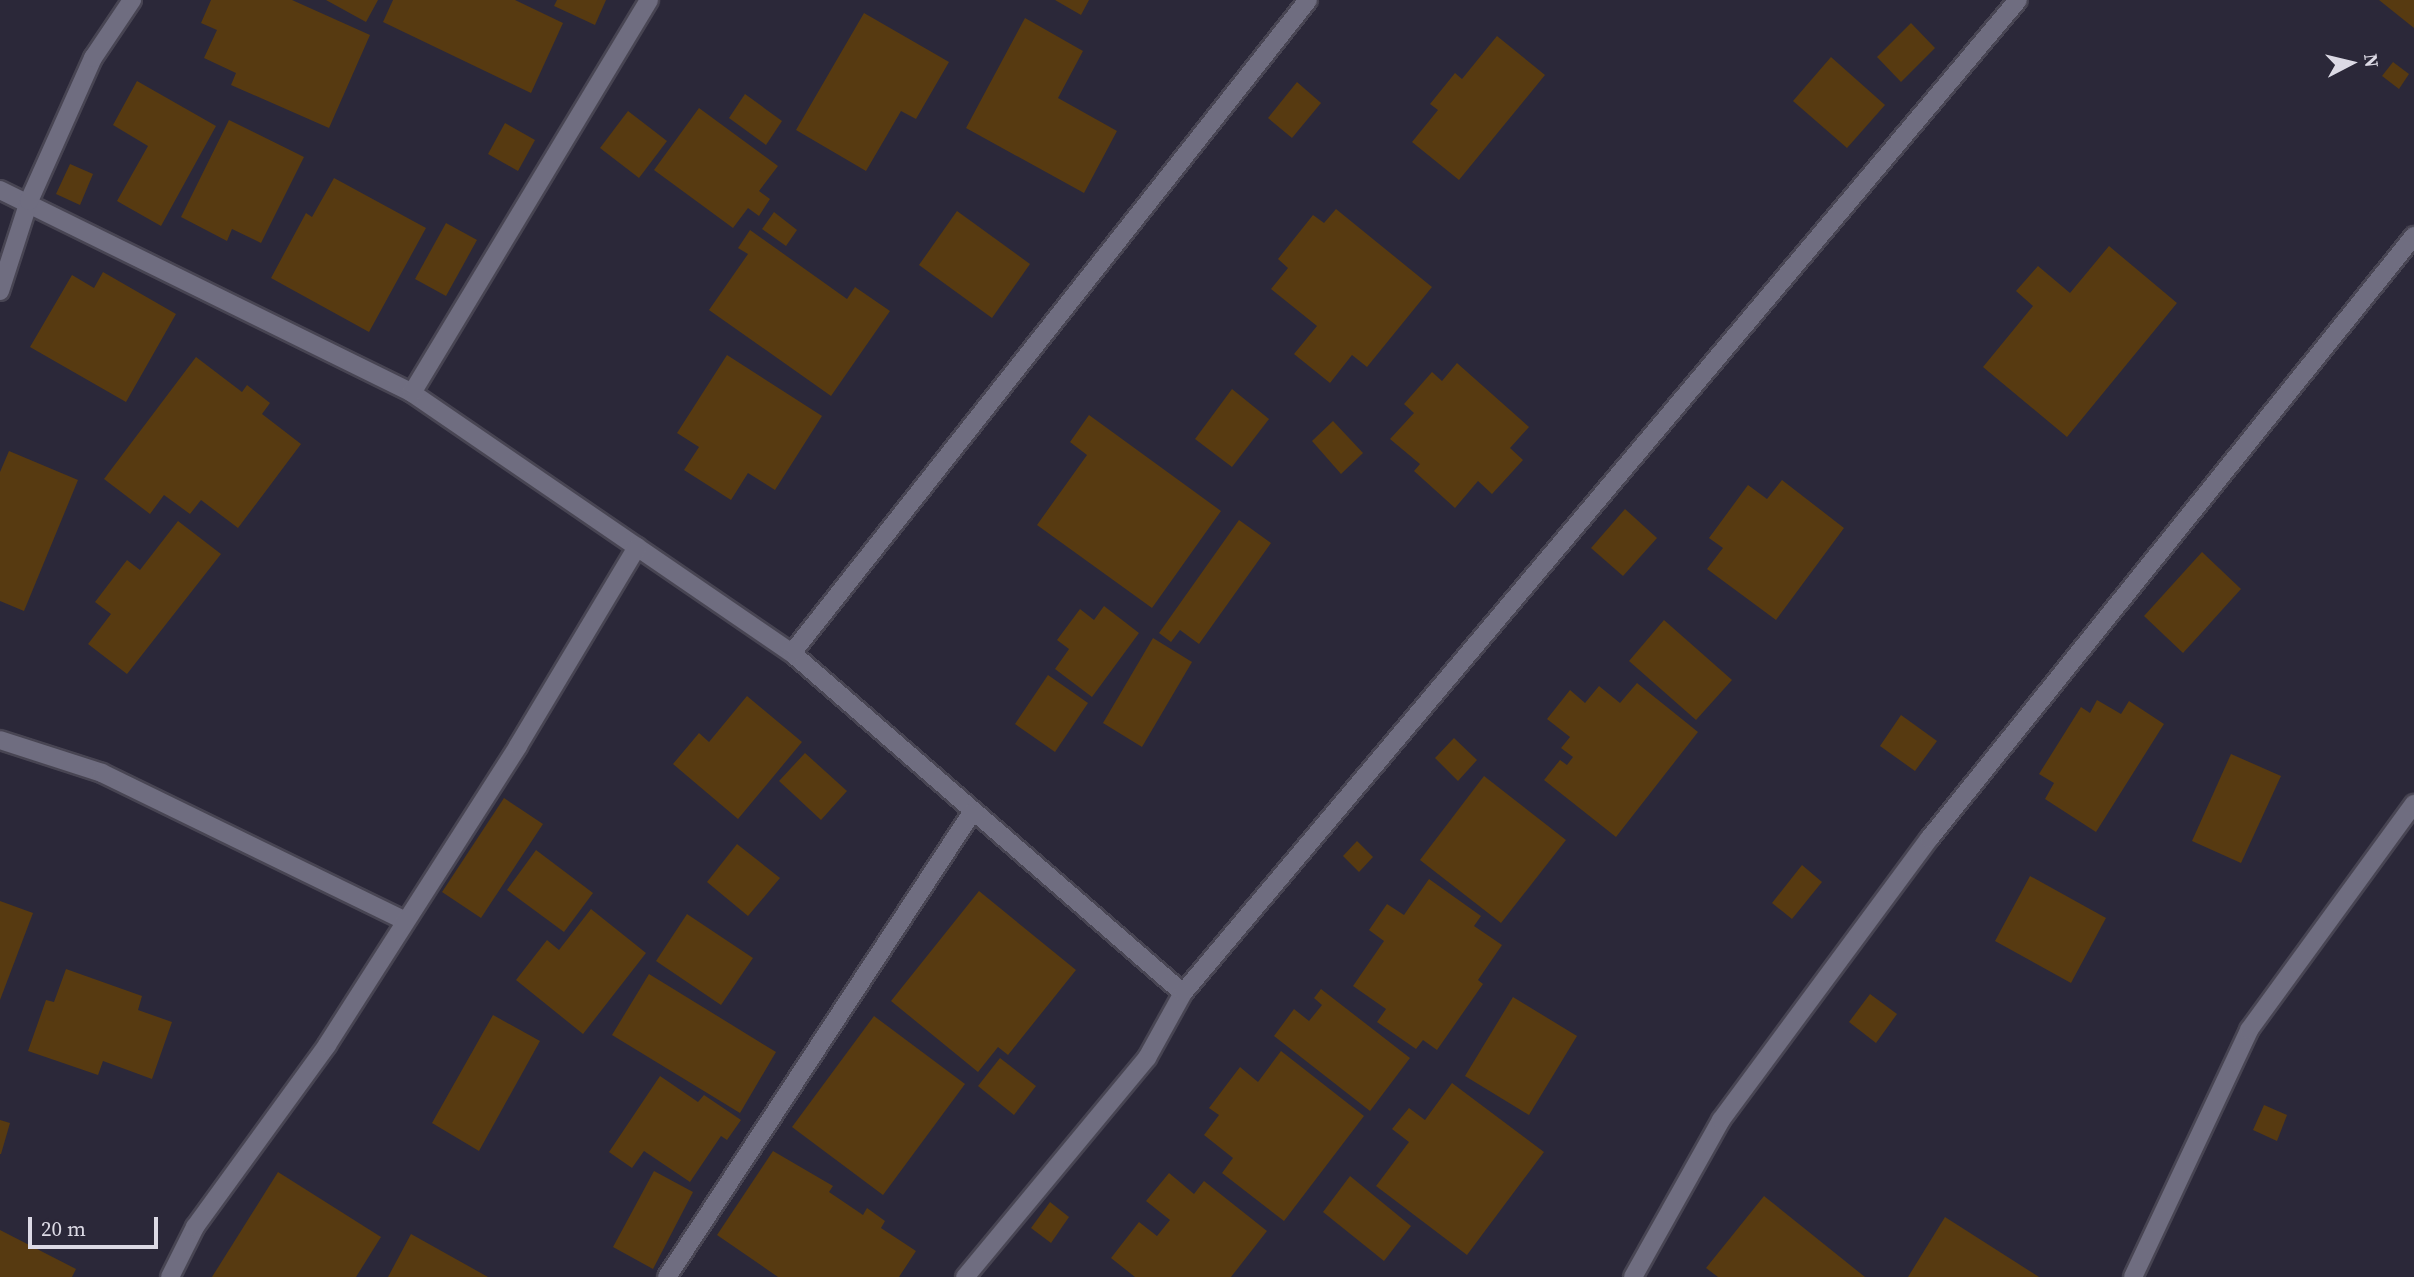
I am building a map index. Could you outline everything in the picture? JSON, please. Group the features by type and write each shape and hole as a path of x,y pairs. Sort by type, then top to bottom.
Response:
{"street":[{"path":"0,291 29,201 93,58 132,0"},
{"path":"412,393 649,0"},
{"path":"792,653 1307,0"},
{"path":"965,1277 1147,1058 1183,993 2018,0"},
{"path":"0,190 29,201 412,393 792,653 1183,993"},
{"path":"1633,1277 1721,1120 1929,839 2414,236"},
{"path":"170,1277 195,1227 327,1045 518,746 638,547"},
{"path":"0,740 102,773 405,921"},
{"path":"2133,1277 2249,1030 2414,804"},
{"path":"667,1277 973,811"}],"building":[{"path":"211,0 292,0 370,35 329,128 231,85 236,73 204,58 217,30 201,23"},
{"path":"326,0 378,0 366,22"},
{"path":"393,0 515,0 563,23 531,93 383,22"},
{"path":"557,0 606,0 595,25 554,6"},
{"path":"1055,0 1089,0 1081,15"},
{"path":"2379,0 2414,0 2414,28"},
{"path":"864,13 949,62 916,119 901,111 866,171 796,130"},
{"path":"1025,18 1083,51 1058,98 1117,131 1084,193 966,128"},
{"path":"1911,23 1935,48 1901,82 1877,57"},
{"path":"1497,36 1545,75 1459,180 1412,142 1438,110 1430,104 1455,73 1462,79"},
{"path":"1831,57 1885,105 1847,148 1793,101"},
{"path":"2393,62 2409,74 2399,89 2382,76"},
{"path":"137,81 216,126 161,226 117,201 148,146 113,125"},
{"path":"1297,82 1321,103 1292,138 1268,118"},
{"path":"745,94 782,121 766,145 729,118"},
{"path":"699,108 778,166 759,191 770,199 759,216 748,208 733,228 654,170"},
{"path":"628,111 667,141 639,178 600,148"},
{"path":"229,120 304,157 261,243 232,229 227,241 181,217"},
{"path":"505,123 535,140 518,171 488,154"},
{"path":"70,164 93,174 80,205 56,194"},
{"path":"334,178 426,228 369,332 271,278 306,213 312,217"},
{"path":"1336,209 1432,287 1367,367 1352,355 1330,383 1294,354 1317,326 1271,289 1288,268 1278,259 1313,215 1324,223"},
{"path":"957,211 1030,264 992,318 919,265"},
{"path":"774,212 797,230 786,246 762,229"},
{"path":"446,223 477,240 446,296 415,279"},
{"path":"750,230 847,299 855,287 890,311 831,396 709,310 748,254 738,248"},
{"path":"2109,246 2177,303 2067,437 1983,367 2033,306 2016,291 2038,266 2070,293"},
{"path":"103,272 176,314 126,402 30,347 72,275 94,288"},
{"path":"727,355 822,416 775,490 748,473 731,500 684,470 699,447 677,433"},
{"path":"196,357 242,392 247,385 270,403 262,414 301,444 238,528 201,500 190,514 164,495 150,514 104,479"},
{"path":"1457,363 1529,427 1510,448 1523,460 1492,494 1478,481 1455,508 1414,471 1420,464 1390,439 1414,413 1404,404 1432,372 1442,381"},
{"path":"1232,389 1269,419 1232,467 1195,439"},
{"path":"1089,415 1221,511 1152,608 1037,525 1087,455 1070,442"},
{"path":"1333,421 1363,453 1341,474 1312,441"},
{"path":"9,451 78,480 24,611 0,601 0,472"},
{"path":"1782,480 1844,528 1776,620 1707,569 1723,548 1709,538 1748,485 1767,499"},
{"path":"1625,509 1657,538 1623,576 1591,548"},
{"path":"1239,520 1271,543 1199,644 1180,630 1171,642 1159,633"},
{"path":"178,521 221,554 127,674 88,644 111,614 95,602 127,560 140,570"},
{"path":"2202,552 2241,589 2183,653 2144,616"},
{"path":"1104,606 1139,633 1092,697 1055,669 1069,649 1057,640 1080,609 1094,620"},
{"path":"1664,620 1732,680 1696,720 1629,661"},
{"path":"1153,638 1192,662 1142,747 1103,723"},
{"path":"1048,675 1088,703 1055,752 1015,724"},
{"path":"1637,683 1698,732 1616,837 1544,780 1560,760 1567,765 1573,757 1561,748 1570,737 1547,719 1570,690 1585,703 1599,686 1620,703"},
{"path":"747,696 802,742 738,819 673,764 699,733 709,742"},
{"path":"2097,700 2121,714 2129,701 2164,724 2096,832 2045,799 2054,783 2039,774 2081,707 2090,713"},
{"path":"1901,715 1937,741 1915,771 1880,746"},
{"path":"1454,738 1477,760 1458,781 1435,758"},
{"path":"805,753 847,791 821,820 779,781"},
{"path":"2231,754 2281,776 2241,863 2192,841"},
{"path":"1484,776 1566,840 1501,923 1420,860"},
{"path":"504,798 543,824 481,918 442,892"},
{"path":"1357,841 1373,857 1359,872 1343,856"},
{"path":"737,844 780,878 748,916 707,882"},
{"path":"536,850 593,893 564,932 507,890"},
{"path":"1802,865 1822,882 1792,919 1772,903"},
{"path":"2030,876 2106,918 2071,983 1995,941"},
{"path":"1429,879 1481,916 1474,926 1502,945 1478,980 1483,984 1437,1050 1423,1040 1416,1049 1377,1022 1386,1009 1353,986 1384,941 1369,930 1387,904 1404,915"},
{"path":"979,891 1076,970 1008,1055 998,1047 978,1072 891,1001"},
{"path":"0,901 33,913 0,1000"},
{"path":"591,909 646,953 583,1034 516,980 547,940 559,950"},
{"path":"687,914 753,958 721,1005 656,961"},
{"path":"66,969 142,996 138,1010 172,1022 152,1079 103,1061 98,1075 28,1051 46,1000 54,1002"},
{"path":"649,974 776,1052 740,1113 612,1035"},
{"path":"1321,989 1410,1058 1370,1111 1274,1036 1294,1009 1309,1021 1322,1005 1314,998"},
{"path":"1870,994 1897,1014 1876,1043 1849,1022"},
{"path":"1513,997 1577,1036 1529,1115 1465,1076"},
{"path":"493,1015 540,1041 479,1151 432,1123"},
{"path":"874,1016 965,1084 883,1195 792,1127"},
{"path":"1281,1051 1364,1116 1284,1221 1222,1173 1233,1158 1204,1135 1219,1115 1209,1108 1240,1067 1258,1082"},
{"path":"1000,1058 1036,1086 1014,1115 978,1086"},
{"path":"660,1076 698,1102 704,1095 741,1120 727,1140 721,1136 690,1182 644,1151 632,1168 609,1152"},
{"path":"1452,1083 1544,1152 1467,1255 1376,1186 1409,1142 1392,1129 1409,1108 1425,1120"},
{"path":"2264,1105 2287,1115 2277,1141 2253,1130"},
{"path":"0,1120 10,1123 1,1154 0,1154"},
{"path":"773,1151 833,1186 829,1192 863,1215 867,1208 885,1221 881,1228 916,1251 899,1277 778,1277 717,1235"},
{"path":"654,1171 693,1192 653,1269 613,1247"},
{"path":"278,1172 381,1237 356,1277 212,1277"},
{"path":"1169,1173 1194,1194 1204,1181 1267,1231 1231,1277 1135,1277 1111,1258 1139,1222 1157,1236 1170,1220 1146,1201"},
{"path":"1350,1176 1411,1226 1384,1261 1323,1212"},
{"path":"1764,1196 1865,1277 1718,1277 1706,1268"},
{"path":"1050,1202 1069,1217 1051,1243 1031,1228"},
{"path":"1945,1217 2039,1277 1908,1277"},
{"path":"0,1230 76,1269 72,1277 0,1277"},
{"path":"411,1234 488,1277 388,1277"}]}
